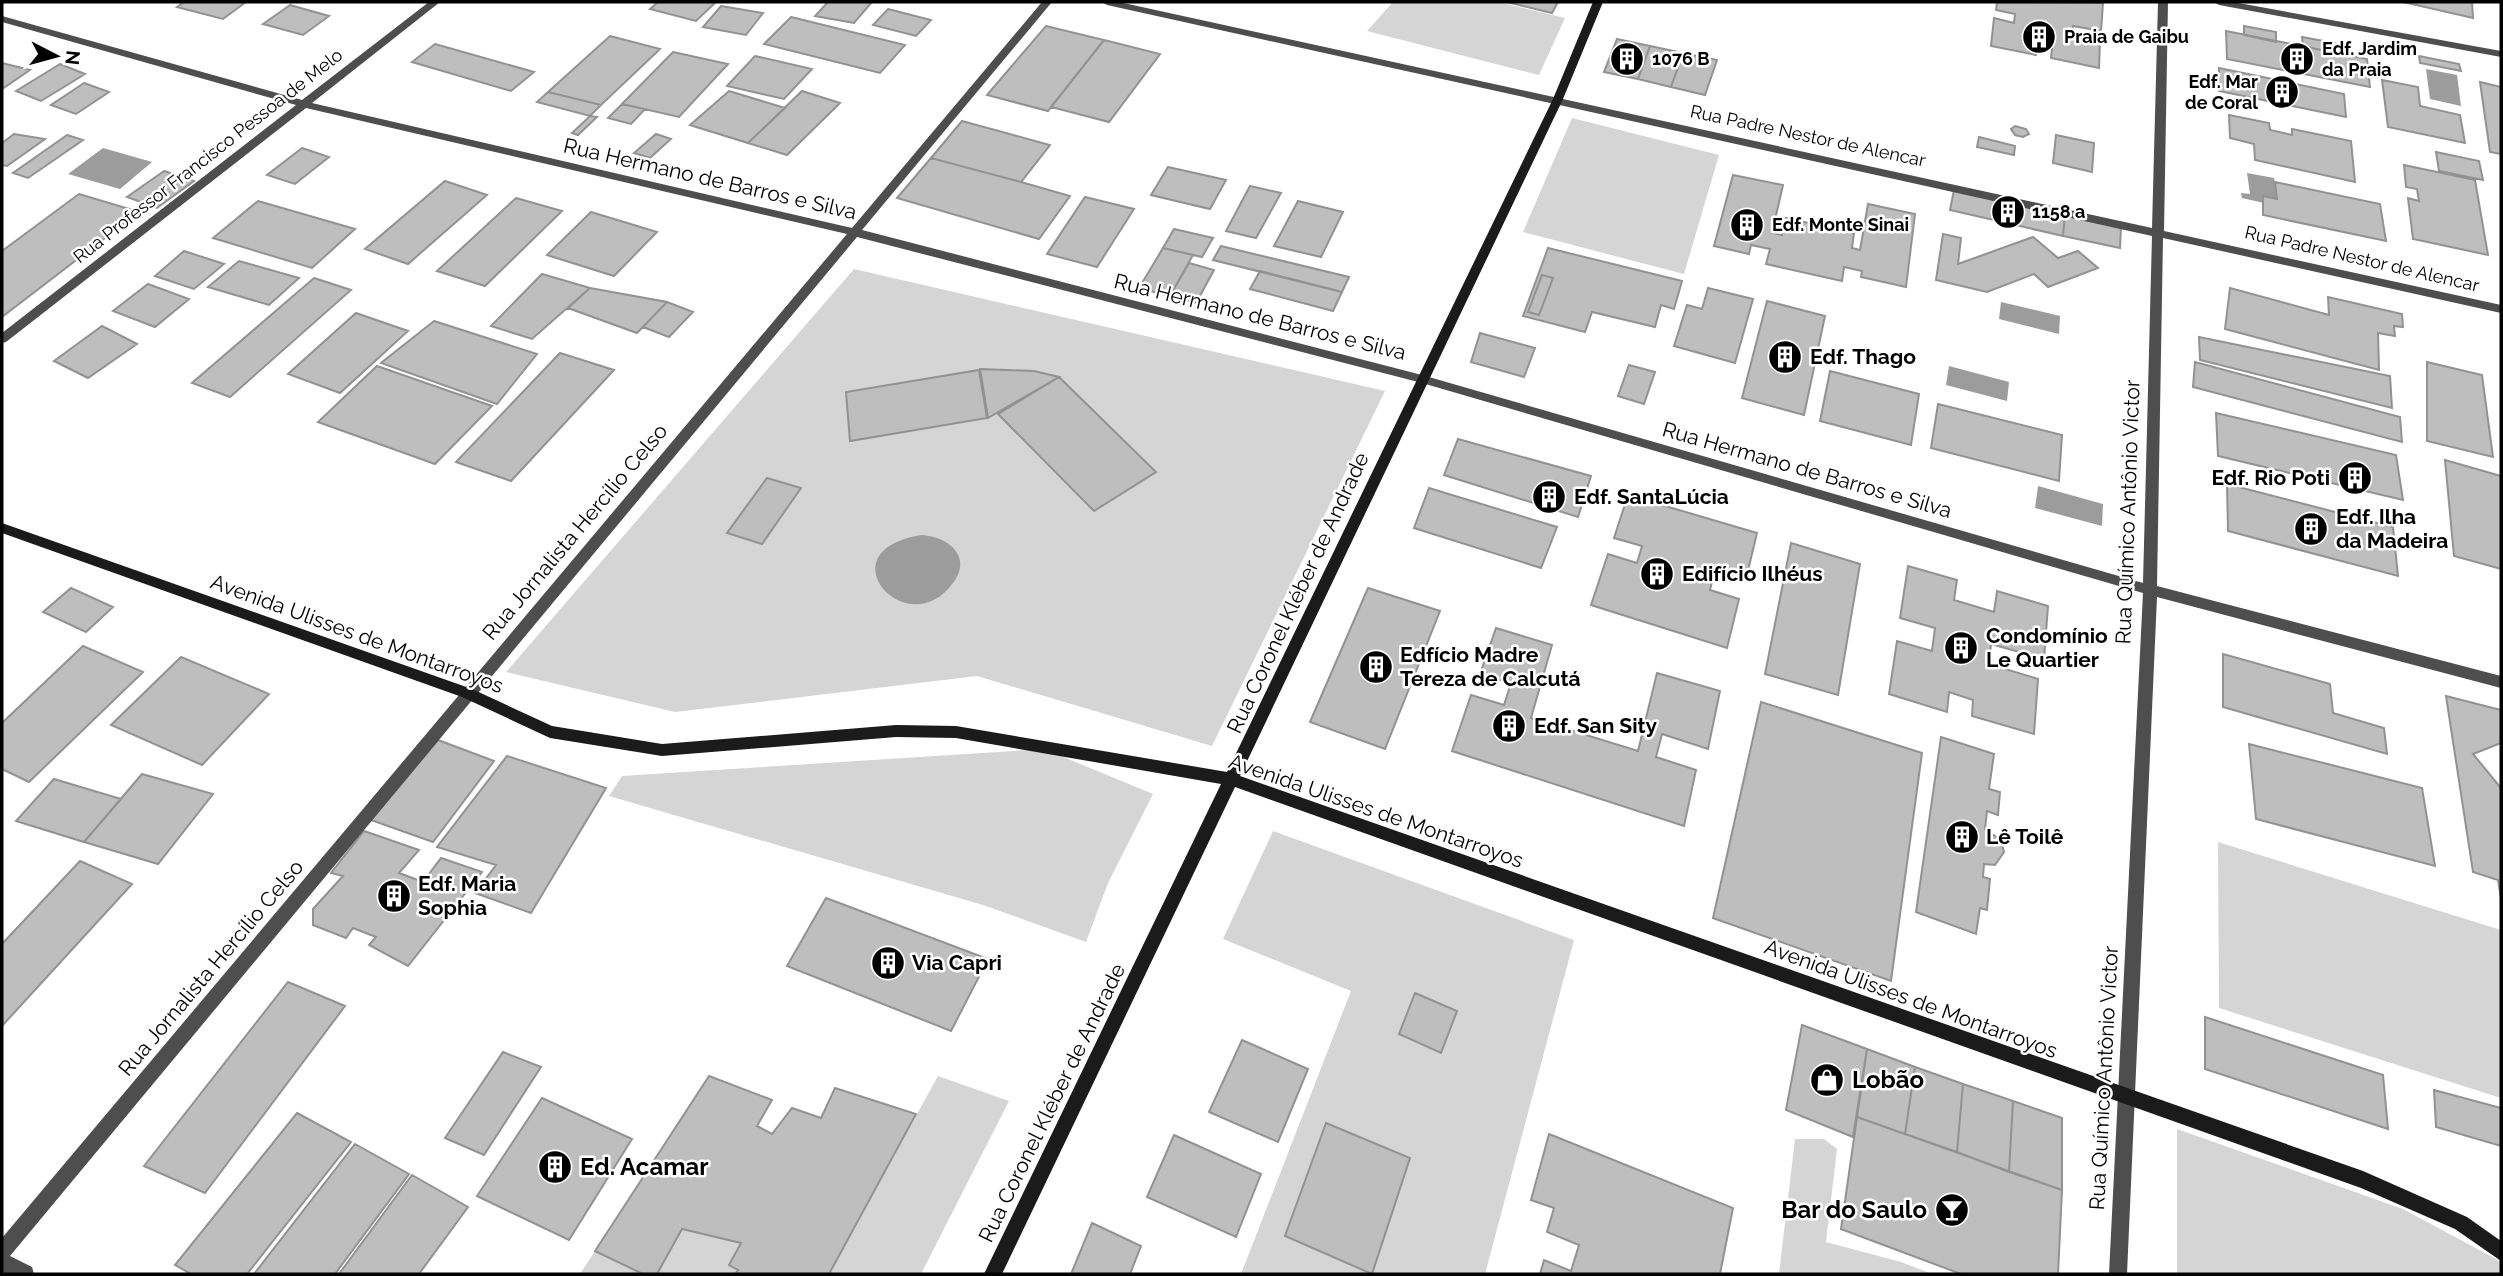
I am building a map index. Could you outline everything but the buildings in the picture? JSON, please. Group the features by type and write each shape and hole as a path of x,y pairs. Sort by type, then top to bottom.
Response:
{"main road":[{"name":"Rua Coronel Kléber de Andrade","path":"993,1274 1233,780 1422,379 1558,99 1598,2"},
{"name":"Avenida Ulisses de Montarroyos","path":"2,528 467,693 550,732 662,750 896,731 956,732 1233,780 2362,1180 2461,1223 2501,1252"}],"street":[{"name":"Rua Professor Francisco Pessoa de Melo","path":"2,339 435,2"},
{"name":"Rua Jornalista Hercílio Celso","path":"2,1252 1047,2"},
{"name":"Rua Padre Nestor de Alencar","path":"1107,2 2158,231 2501,309"},
{"name":"Rua Químico Antônio Victor","path":"2118,1274 2150,590 2163,2"},
{"path":"2220,2 2501,54"},
{"name":"Rua Hermano de Barros e Silva","path":"2,19 304,104 854,232 1422,379 2150,590 2501,682"},
{"path":"2,1262 25,1274"}],"shaded area":[{"path":"1393,2 1498,2 1565,18 1539,75 1367,31"},
{"path":"2426,69 2457,75 2461,106 2430,99"},
{"path":"1572,118 1719,155 1684,274 1523,232"},
{"path":"103,148 152,162 120,189 68,174"},
{"path":"2247,173 2274,178 2277,199 2263,197 2264,203 2242,198 2241,193 2250,194"},
{"path":"854,269 1385,391 1212,746 977,676 675,712 506,672"},
{"path":"2001,302 2060,316 2059,334 1999,319"},
{"path":"1949,366 2009,382 2007,401 1946,385"},
{"path":"2038,486 2103,504 2102,526 2035,508"},
{"path":"922,535 949,544 959,556 960,564 953,583 934,600 915,604 897,599 883,588 876,573 878,558 893,544"},
{"path":"1044,749 1153,794 1108,883 1086,942 983,905 609,796 622,776"},
{"path":"1273,831 1574,940 1485,1274 1241,1274 1351,991 1223,939"},
{"path":"2218,842 2501,930 2501,1098 2219,1008"},
{"path":"938,1076 1009,1101 921,1274 829,1274"},
{"path":"2177,1129 2403,1209 2496,1259 2501,1263 2501,1274 2177,1274"},
{"path":"1795,1139 1824,1139 1837,1149 1826,1242 1901,1262 1932,1274 1779,1274"},
{"path":"682,1229 741,1243 729,1265 738,1270 735,1274 651,1274"},
{"path":"595,1251 643,1274 580,1274"}],"place":[{"name":"Praia de Gaibu","path":"2039,37"},
{"name":"1076 B","path":"1627,59"},
{"name":"Edf. Jardim da Praia","path":"2297,59"},
{"name":"Edf. Mar de Coral","path":"2282,92"},
{"name":"1158 a","path":"2008,212"},
{"name":"Edf. Monte Sinai","path":"1747,225"},
{"name":"Edf. Thago","path":"1785,357"},
{"name":"Edf. Rio Poti","path":"2355,478"},
{"name":"Edf. SantaLúcia","path":"1549,497"},
{"name":"Edf. Ilha da Madeira","path":"2311,529"},
{"name":"Edifício Ilhéus","path":"1657,574"},
{"name":"Condomínio Le Quartier","path":"1961,648"},
{"name":"Edfício Madre Tereza de Calcutá","path":"1376,667"},
{"name":"Edf. San Sity","path":"1509,726"},
{"name":"Lê Toilê","path":"1962,837"},
{"name":"Edf. Maria Sophia","path":"394,896"},
{"name":"Via Capri","path":"888,963"},
{"name":"Lobão","path":"1827,1080"},
{"name":"Ed. Acamar","path":"555,1167"},
{"name":"Bar do Saulo","path":"1952,1210"}]}
